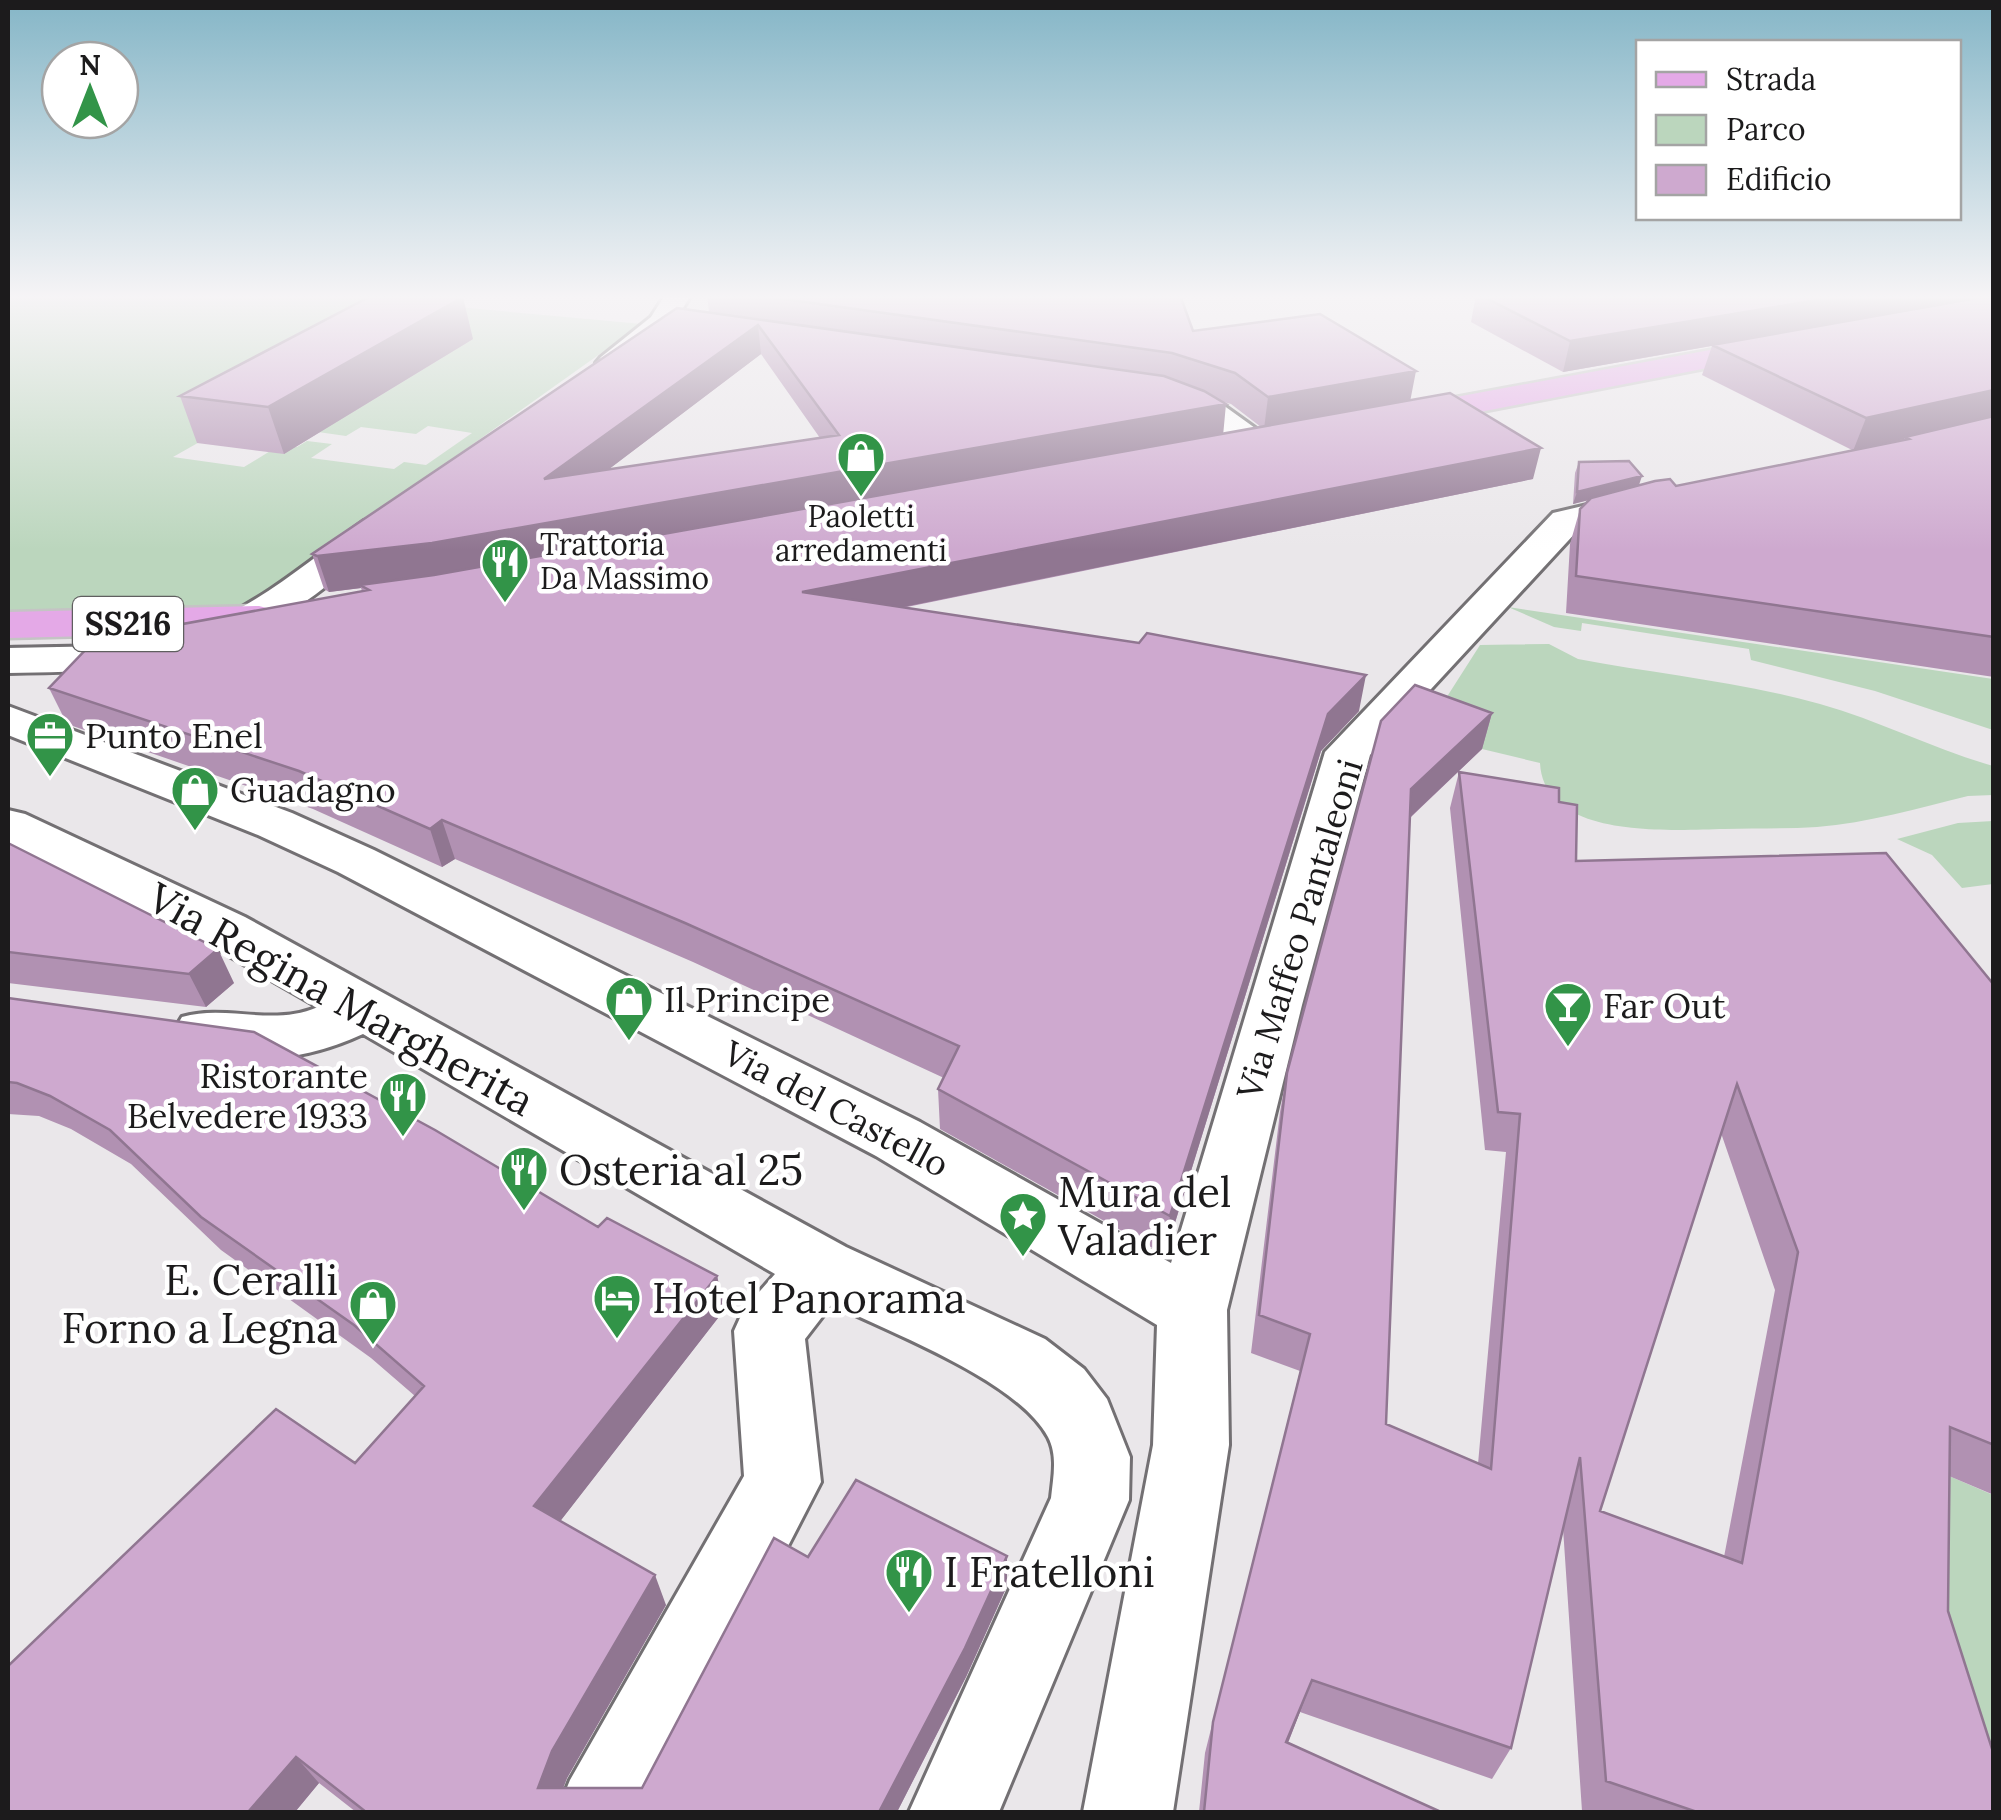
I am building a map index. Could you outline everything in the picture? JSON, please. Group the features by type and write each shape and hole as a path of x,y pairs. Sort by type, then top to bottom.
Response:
{"main road":[{"path":"1374,422 1599,380"},
{"path":"1212,452 1298,436"},
{"name":"SS216","path":"8,625 248,620 325,612"}],"street":[{"path":"581,384 587,380"},
{"path":"1135,391 1199,406 1260,443"},
{"name":"Via Maffeo Pantaleoni","path":"1192,1310 1348,752 1566,521 1680,496"},
{"path":"8,661 146,652 181,645 248,620 406,508"},
{"name":"Via del Castello","path":"8,719 275,824 356,861 898,1139 1192,1310"},
{"name":"Via Regina Margherita","path":"8,825 170,900 822,1267 1020,1362 1058,1392 1081,1424 1092,1457 1090,1500 954,1812"},
{"path":"154,1024 242,1039 292,1040 334,1026 364,1008"},
{"path":"602,1812 783,1482 770,1330 822,1267"},
{"path":"1128,1812 1191,1445 1192,1310"}],"green space":[{"path":"8,380 309,380 173,457 244,467 280,445 297,447 307,441 332,444 311,458 394,469 404,462 426,465 472,433 428,426 416,434 361,427 346,436 304,430 343,407 359,408 405,380 563,380 235,613 8,611"},
{"path":"1508,607 1993,679 1993,730 1875,691 1751,660 1749,649 1582,623 1581,631 1554,627"},
{"path":"1549,644 1578,659 1760,690 1842,711 1993,766 1993,795 1968,796 1874,819 1817,827 1644,829 1586,818 1563,806 1547,788 1540,763 1482,749 1427,728 1480,645"},
{"path":"1993,821 1993,884 1962,888 1932,855 1897,839 1958,823"},
{"path":"1919,1463 1993,1495 1993,1812 1964,1812"}],"building":[{"path":"211,380 316,380 268,407 180,396"},
{"path":"570,380 682,380 544,479 839,435 798,380 1174,380 1226,404 432,543 312,554"},
{"path":"1245,380 1365,380 1268,397"},
{"path":"1786,380 1994,380 1994,390 1866,418"},
{"path":"1450,393 1541,448 802,592 1139,643 1147,633 1366,675 1328,714 1170,1216 938,1089 959,1046 442,820 430,829 299,771 49,688 95,640 369,590 360,585"},
{"path":"1994,416 1994,637 1576,576 1580,509 1591,498 1655,481 1670,479 1676,486 1909,439 1905,437"},
{"path":"1629,461 1642,476 1577,492 1579,462"},
{"path":"1415,685 1492,713 1411,789 1386,1424 1491,1469 1520,1114 1498,1112 1459,772 1559,788 1559,802 1577,805 1576,861 1886,853 1994,985 1994,1445 1950,1427 1948,1611 1994,1755 1994,1812 1697,1812 1606,1781 1580,1457 1511,1748 1312,1680 1286,1742 1441,1812 1204,1812 1213,1722 1310,1334 1259,1315 1287,1073 1381,721","holes":["1737,1084 1798,1252 1742,1563 1600,1511"]},
{"path":"8,843 218,949 189,974 8,952"},
{"path":"8,998 254,1032 435,1130 598,1227 607,1218 717,1276 534,1506 655,1575 552,1751 538,1788 642,1788 774,1538 808,1557 856,1480 1007,1556 965,1648 879,1812 366,1812 296,1757 248,1812 8,1812 8,1666 276,1409 355,1463 424,1386 354,1325 201,1217 110,1130 50,1096 8,1082"}],"place":[{"name":"Paoletti arredamenti","path":"861,498"},
{"name":"Trattoria Da Massimo","path":"505,604"},
{"name":"Punto Enel","path":"50,778"},
{"name":"Guadagno","path":"195,832"},
{"name":"Il Principe","path":"629,1042"},
{"name":"Far Out","path":"1568,1048"},
{"name":"Ristorante Belvedere 1933","path":"403,1138"},
{"name":"Osteria al 25","path":"524,1212"},
{"name":"Mura del Valadier","path":"1023,1258"},
{"name":"Hotel Panorama","path":"617,1340"},
{"name":"E. Ceralli Forno a Legna","path":"373,1346"},
{"name":"I Fratelloni","path":"909,1614"}]}
